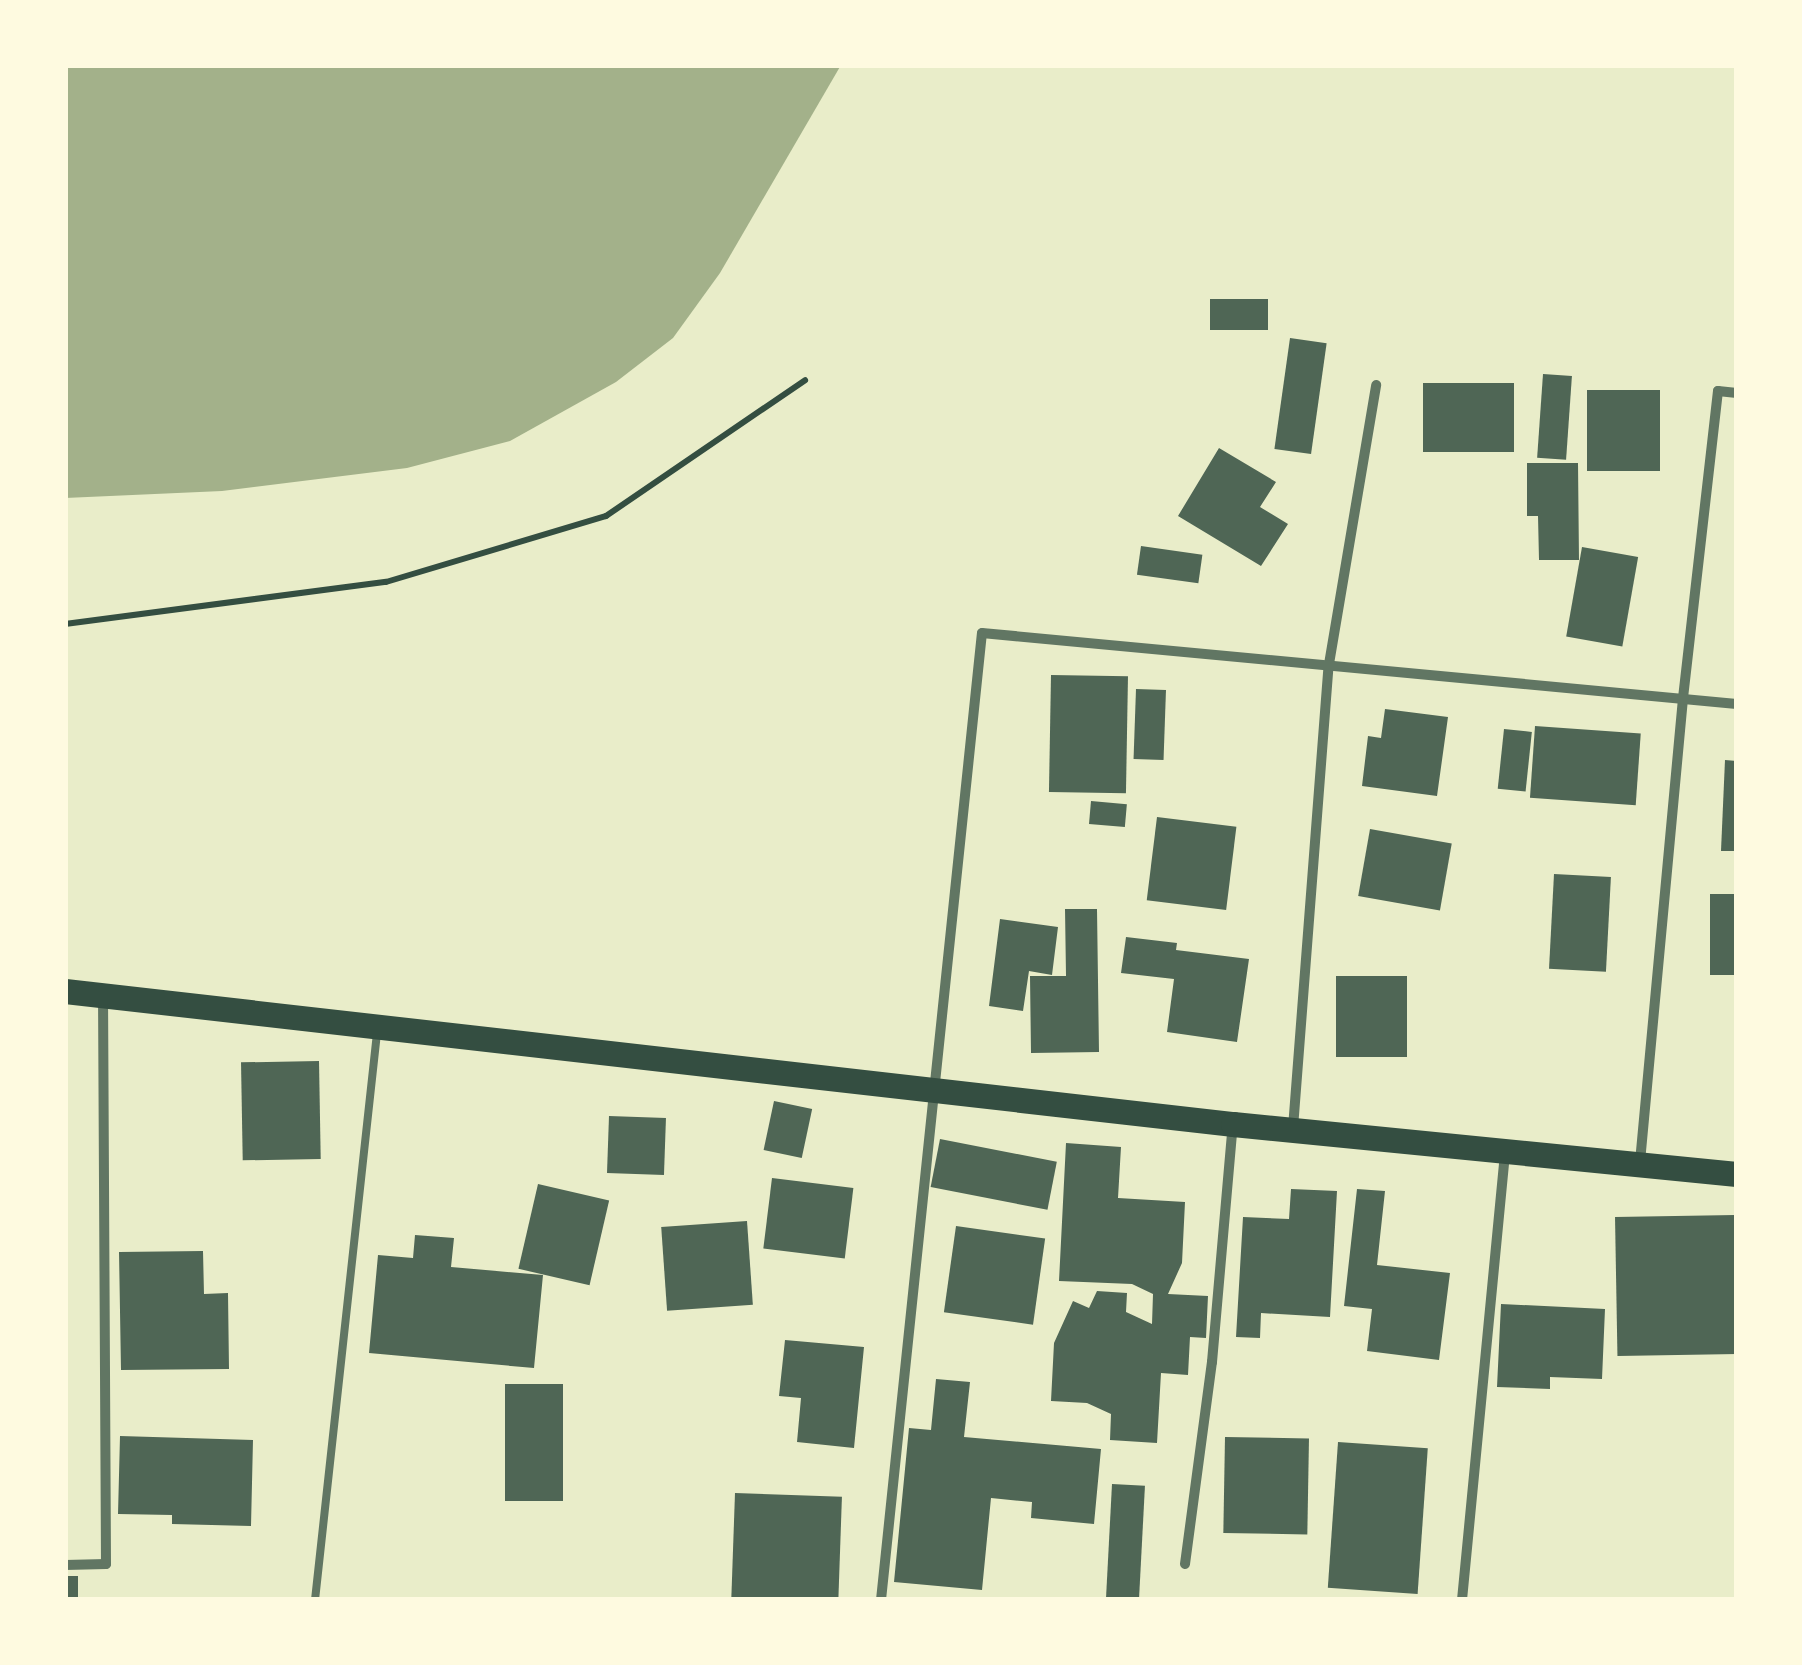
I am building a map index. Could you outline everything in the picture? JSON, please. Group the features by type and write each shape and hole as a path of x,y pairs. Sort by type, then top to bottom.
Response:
{"main road":[{"path":"65,990 1233,1124 1506,1148 1737,1174"}],"street":[{"path":"1293,1128 1329,664 1376,385"},
{"path":"1640,1164 1684,698 1718,391 1737,393"},
{"path":"881,1600 982,634 1737,704"},
{"path":"65,1564 106,1564 103,994"},
{"path":"1185,1564 1212,1362 1233,1124"},
{"path":"1462,1600 1506,1148"}],"lane":[{"path":"316,1600 378,1024"}],"path":[{"path":"65,624 386,582 606,516 805,380"}],"shaded area":[{"path":"65,65 841,65 720,273 673,338 616,382 510,441 407,468 222,491 65,498"}],"building":[{"path":"1210,299 1268,299 1268,330 1210,330"},
{"path":"1290,338 1327,343 1311,454 1274,449"},
{"path":"1543,374 1572,376 1566,460 1537,458"},
{"path":"1423,383 1514,383 1514,452 1423,452"},
{"path":"1587,390 1660,390 1660,471 1587,471"},
{"path":"1219,448 1276,482 1260,507 1288,524 1261,566 1178,516"},
{"path":"1527,463 1578,463 1579,560 1539,560 1538,516 1527,516"},
{"path":"1141,546 1202,555 1198,583 1137,575"},
{"path":"1582,547 1638,557 1622,647 1566,637"},
{"path":"1051,675 1128,676 1126,793 1049,792"},
{"path":"1136,689 1166,690 1164,760 1134,759"},
{"path":"1385,709 1448,717 1437,796 1362,786 1368,736 1381,738"},
{"path":"1535,726 1641,733 1636,805 1530,798"},
{"path":"1504,729 1532,732 1526,792 1498,789"},
{"path":"1725,760 1737,761 1737,851 1721,851"},
{"path":"1091,801 1127,804 1125,827 1089,824"},
{"path":"1157,817 1236,827 1226,910 1147,900"},
{"path":"1370,829 1452,843 1440,910 1358,896"},
{"path":"1554,874 1611,877 1606,972 1549,969"},
{"path":"1710,894 1737,894 1737,975 1710,975"},
{"path":"1065,909 1097,909 1099,1052 1031,1053 1030,976 1066,976"},
{"path":"1000,919 1058,927 1052,975 1029,971 1023,1011 989,1006"},
{"path":"1126,937 1177,943 1176,950 1249,959 1237,1042 1167,1032 1174,979 1121,973"},
{"path":"1336,976 1407,976 1407,1057 1336,1057"},
{"path":"319,1061 321,1159 243,1160 241,1062"},
{"path":"774,1101 812,1109 802,1158 764,1150"},
{"path":"609,1116 666,1118 664,1175 607,1173"},
{"path":"940,1139 1057,1162 1047,1210 931,1187"},
{"path":"1066,1143 1121,1147 1118,1198 1185,1202 1182,1263 1168,1294 1208,1296 1206,1338 1190,1337 1188,1375 1161,1373 1157,1443 1110,1440 1111,1414 1087,1403 1051,1401 1054,1343 1073,1301 1089,1308 1097,1291 1127,1293 1126,1312 1152,1324 1153,1294 1132,1284 1059,1281"},
{"path":"772,1178 853,1188 845,1258 763,1248"},
{"path":"538,1184 609,1200 590,1285 518,1269"},
{"path":"1291,1189 1337,1191 1330,1317 1261,1313 1260,1338 1236,1337 1243,1217 1289,1219"},
{"path":"1357,1189 1385,1191 1377,1265 1450,1273 1439,1360 1367,1351 1372,1309 1344,1306"},
{"path":"1735,1215 1737,1354 1617,1356 1615,1217"},
{"path":"747,1221 753,1305 667,1311 661,1227"},
{"path":"956,1226 1045,1239 1033,1325 944,1312"},
{"path":"415,1235 454,1238 451,1267 543,1275 534,1368 369,1353 378,1255 413,1258"},
{"path":"203,1251 204,1294 228,1293 229,1369 121,1370 119,1252"},
{"path":"1501,1304 1605,1309 1602,1379 1550,1377 1550,1389 1497,1387"},
{"path":"785,1340 864,1347 854,1448 797,1442 801,1398 779,1396"},
{"path":"936,1379 970,1382 964,1437 1101,1449 1094,1524 1031,1518 1032,1502 991,1498 982,1590 894,1582 909,1428 931,1430"},
{"path":"505,1384 563,1384 563,1501 505,1501"},
{"path":"120,1436 253,1440 251,1526 172,1524 172,1515 118,1514"},
{"path":"1225,1437 1309,1438 1307,1534 1223,1533"},
{"path":"1338,1442 1428,1448 1418,1594 1328,1588"},
{"path":"1112,1484 1145,1486 1139,1600 1106,1600"},
{"path":"735,1493 842,1497 838,1600 731,1600"},
{"path":"65,1576 78,1576 78,1600 65,1600"}]}
